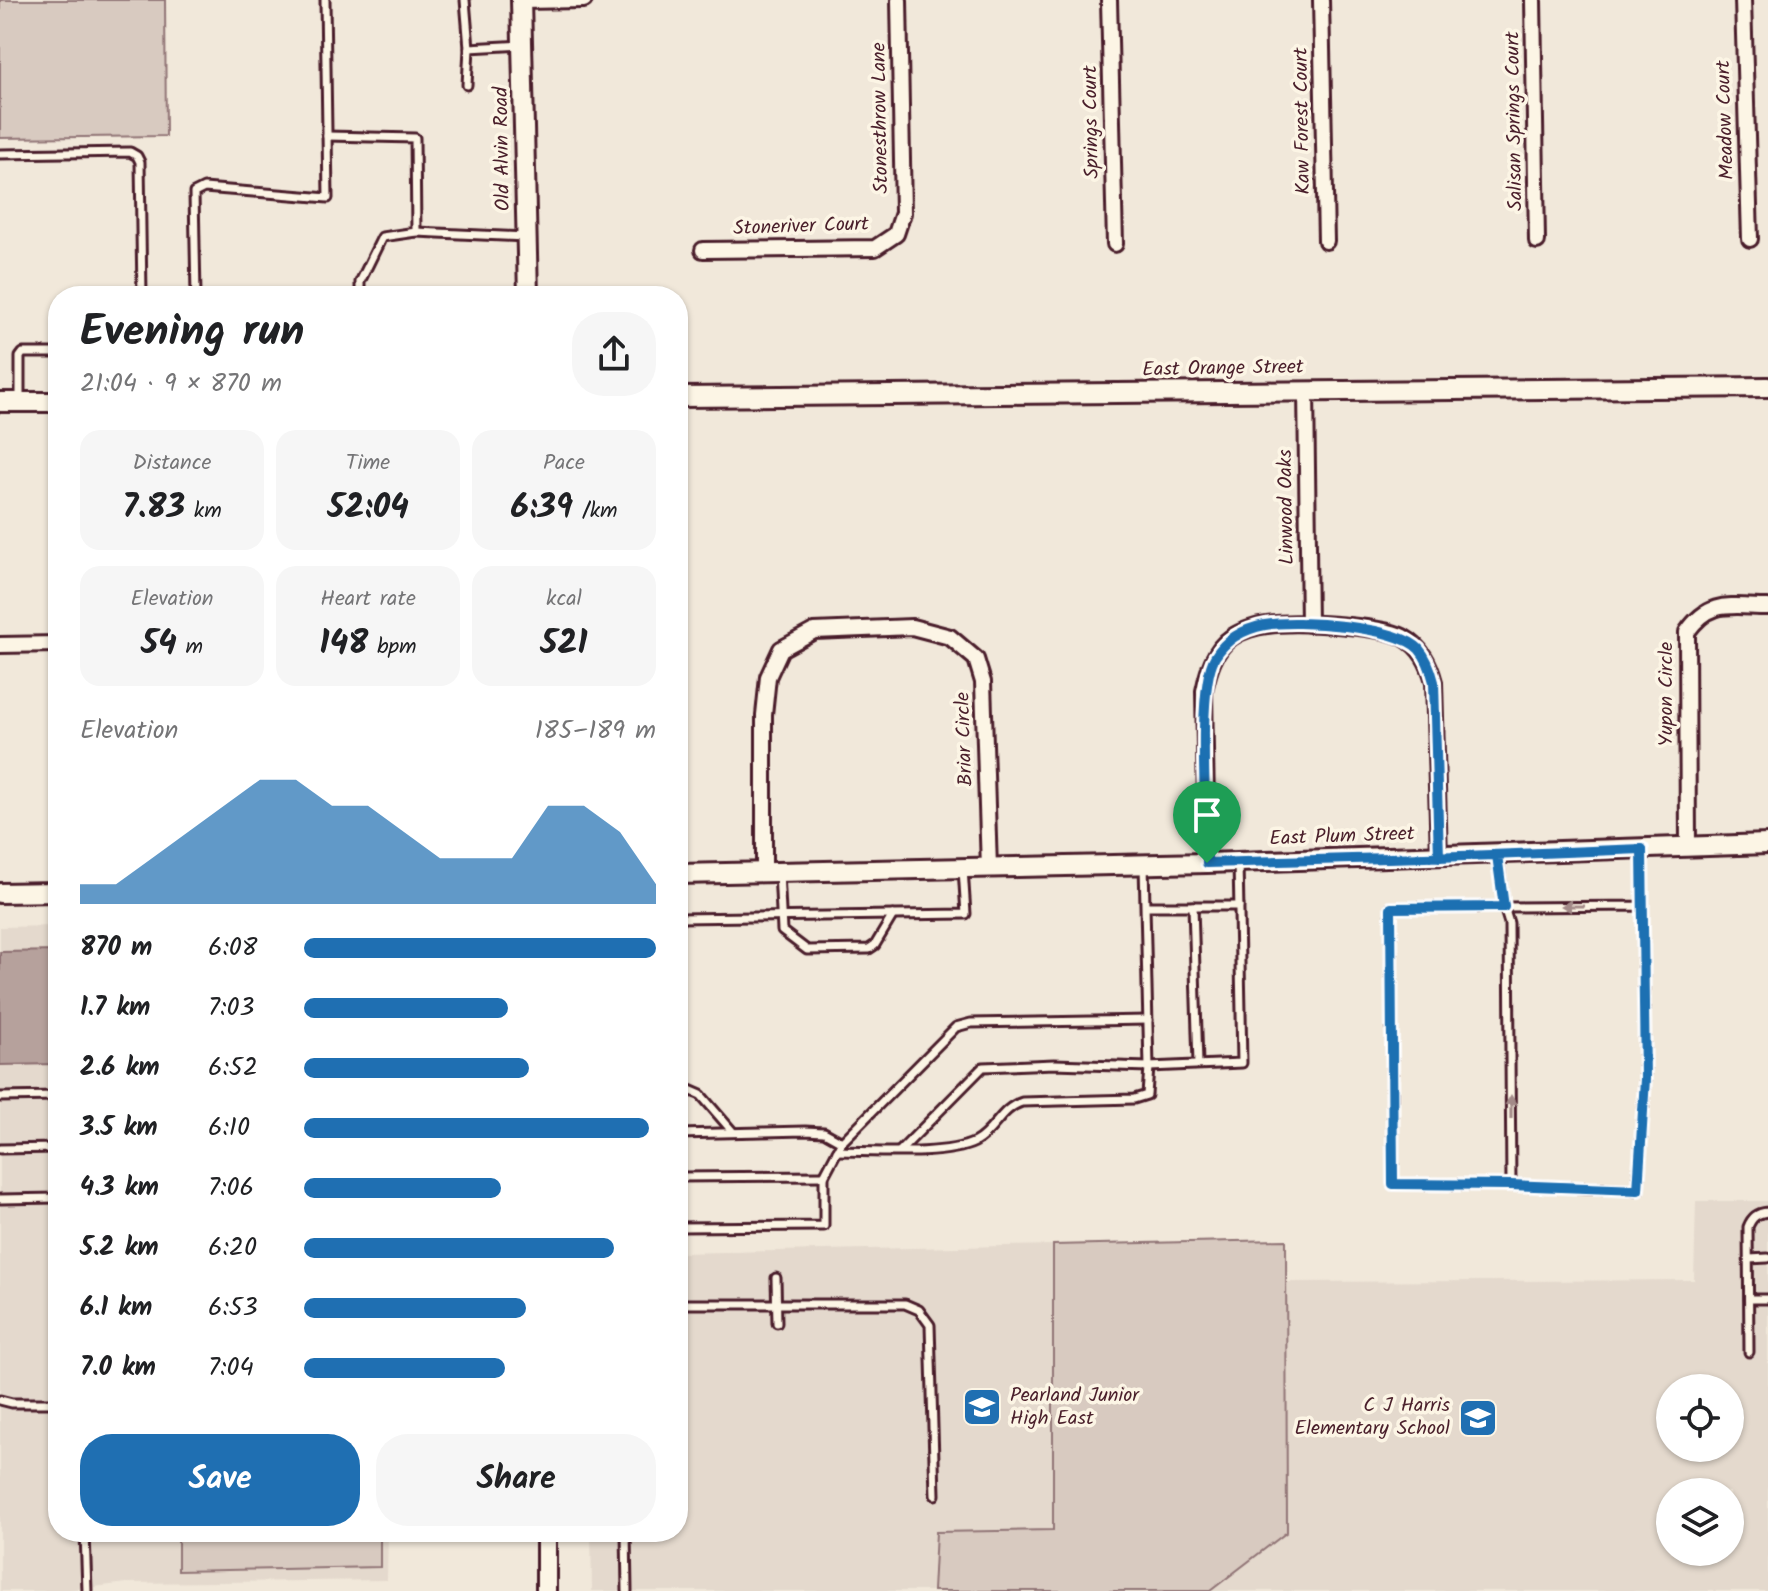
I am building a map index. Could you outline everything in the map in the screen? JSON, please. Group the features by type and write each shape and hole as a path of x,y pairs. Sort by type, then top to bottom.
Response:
{"street":[{"path":"521,1 584,0"},
{"name":"Stonesthrow Lane","path":"896,234 903,213 899,0"},
{"name":"Springs Court","path":"1109,0 1115,244"},
{"name":"Kaw Forest Court","path":"1321,0 1326,241"},
{"name":"Salisan Springs Court","path":"1533,0 1537,241"},
{"name":"Meadow Court","path":"1743,0 1750,239"},
{"name":"Old Alvin Road","path":"521,1 528,286"},
{"name":"Stoneriver Court","path":"703,250 875,248 896,234"},
{"name":"East Orange Street","path":"688,397 1768,387"},
{"name":"Linwood Oaks","path":"1306,390 1309,624"},
{"path":"0,402 48,402"},
{"name":"Yupon Circle","path":"1688,847 1687,632 1696,618 1708,609 1768,607"},
{"path":"1207,863 1204,691 1214,657 1229,639 1266,625 1309,624 1356,628 1402,637 1419,649 1429,664 1434,682 1439,857"},
{"name":"Briar Circle","path":"772,871 764,715 768,677 781,649 814,631 912,627 950,637 976,659 983,682 989,868"},
{"path":"0,645 48,644"},
{"name":"East Plum Street","path":"688,874 1439,857 1768,844"},
{"path":"0,893 48,892"},
{"path":"546,1542 546,1591"}],"lane":[{"path":"196,286 194,193 204,188 328,198 325,0"},
{"path":"465,0 469,48 467,85"},
{"path":"469,48 522,45"},
{"path":"327,136 415,138 416,232"},
{"path":"0,154 130,152 137,156 140,162 142,286"},
{"path":"360,286 382,237 416,232 527,237"},
{"path":"20,402 20,357 23,353 48,353"},
{"path":"1642,849 1643,906 1645,1079 1638,1190 1393,1184 1391,908 1643,906"},
{"path":"1497,855 1509,923 1511,1185"},
{"path":"900,1151 983,1067 1054,1064 1149,1067 1242,1063 1238,862"},
{"path":"837,1151 938,1151 976,1142 1013,1105 1022,1102 1134,1099 1147,1095 1144,865"},
{"path":"688,918 966,914 963,869"},
{"path":"772,871 782,931 807,950 869,949 875,945 893,915"},
{"path":"1146,906 1239,906"},
{"path":"1193,906 1198,1064"},
{"path":"688,1227 824,1226 824,1176 842,1142 956,1027 971,1023 1148,1020"},
{"path":"688,1089 701,1095 733,1133"},
{"path":"0,1097 48,1096"},
{"path":"688,1134 824,1132 842,1142"},
{"path":"0,1149 48,1148"},
{"path":"688,1177 824,1176"},
{"path":"0,1199 48,1198"},
{"path":"1749,1352 1748,1227 1751,1219 1768,1212"},
{"path":"1749,1259 1768,1258"},
{"path":"776,1278 777,1323"},
{"path":"1749,1299 1768,1299"},
{"path":"688,1304 905,1304 919,1310 930,1325 935,1495"},
{"path":"0,1400 48,1403"},
{"path":"85,1542 87,1591"},
{"path":"626,1542 627,1591"}],"shaded area":[{"path":"0,0 165,0 166,136 0,138"},
{"path":"48,926 48,1542 388,1542 387,1580 127,1583 60,1591 0,1591 0,927"},
{"path":"48,951 48,1064 0,1065 0,952"},
{"name":"Pearland Junior High East","path":"1696,1201 1768,1201 1768,1591 592,1591 591,1542 688,1542 688,1253 1286,1240 1287,1282 1694,1280"},
{"path":"1286,1240 1287,1532 1210,1591 933,1591 936,1532 1053,1530 1053,1245"},
{"path":"178,1542 380,1542 380,1567 178,1571"}],"place":[{"name":"Pearland Junior High East","path":"982,1407"},
{"name":"C J Harris Elementary School","path":"1478,1418"}],"route":[{"path":"1207,863 1204,691 1214,657 1229,639 1266,625 1309,624 1356,628 1402,637 1419,649 1429,664 1434,682 1439,857 1642,849 1645,1079 1638,1190 1393,1184 1391,908 1504,907 1497,855 1439,857 1207,863"}]}
